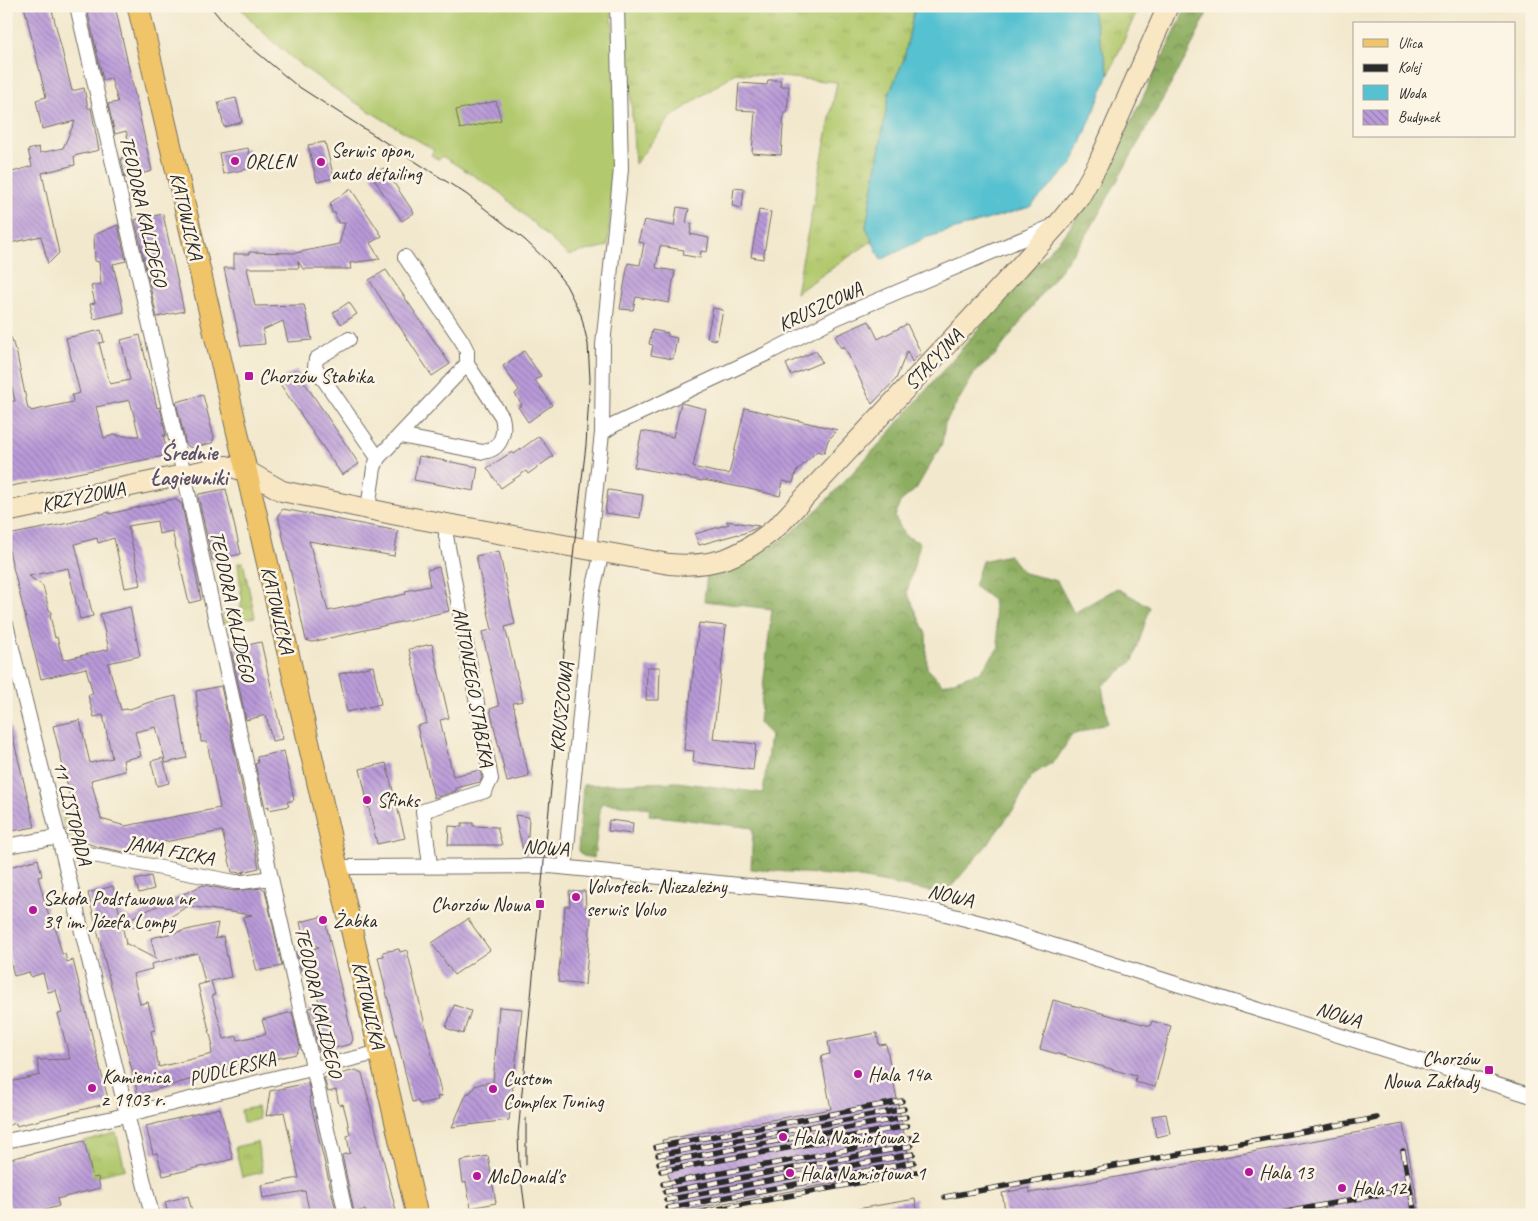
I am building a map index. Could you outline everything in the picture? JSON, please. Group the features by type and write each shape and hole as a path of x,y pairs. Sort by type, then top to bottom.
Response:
{"main road":[{"name":"KATOWICKA","path":"138,6 247,471 417,1215"}],"street":[{"name":"TEODORA KALIDEGO","path":"77,6 183,474 346,1215"},
{"name":"KRUSZCOWA","path":"565,867 596,551 602,433 603,345 622,168 617,6"},
{"name":"STACYJNA","path":"596,551 669,564 708,564 731,558 755,545 778,526 1058,224 1079,198 1098,164 1168,6"},
{"name":"KRUSZCOWA","path":"602,433 614,425 768,353 836,318 1058,224"},
{"path":"400,436 483,452 496,448 503,435 504,424 467,364 467,351 462,341 405,257"},
{"path":"350,339 316,359 314,367 378,458"},
{"path":"368,508 374,468 378,458 467,364"},
{"name":"KRZYŻOWA","path":"6,512 226,466 247,471"},
{"path":"247,471 282,491 397,515 596,551"},
{"name":"ANTONIEGO STABIKA","path":"430,865 423,811 485,791 491,779 446,536 446,524"},
{"name":"11 LISTOPADA","path":"6,624 152,1215"},
{"name":"JANA FICKA","path":"6,846 60,843 235,882 271,878"},
{"name":"NOWA","path":"337,866 535,865 565,867 851,896 938,912 989,925 1532,1096"},
{"name":"PUDLERSKA","path":"6,1141 127,1114 380,1052"}],"green space":[{"path":"239,6 611,6 618,100 608,246 568,255 497,190 442,156 439,160 431,155 434,150 356,103 305,68 259,29"},
{"path":"625,6 915,6 904,59 889,94 866,227 872,241 796,293 837,82 735,73 670,118 635,164"},
{"path":"1091,6 1139,6 1109,74"},
{"path":"1186,6 1210,6 1189,52 1088,233 994,357 976,371 945,423 942,444 916,489 900,502 895,517 904,535 920,543 907,592 926,634 927,668 943,685 981,671 999,647 993,600 974,586 982,561 1009,555 1024,573 1057,581 1074,613 1117,588 1150,607 1133,661 1102,686 1108,723 1072,735 1056,760 1031,776 1016,806 986,846 945,894 854,877 751,869 753,828 649,815 650,808 601,803 594,858 583,856 578,851 583,785 677,782 763,793 770,735 759,722 772,609 704,601 707,574 736,568 786,537 819,508 885,438 988,318 1069,229 1108,168"},
{"path":"243,562 255,617 223,623 222,615 240,609 242,601 238,563"},
{"path":"66,809 75,843 68,837 65,829 61,810"},
{"path":"257,1107 259,1119 243,1123 241,1110"},
{"path":"116,1133 125,1169 69,1183 66,1171 90,1165 84,1141"},
{"path":"257,1142 263,1172 242,1177 235,1147"}],"water":[{"path":"915,6 1091,6 1109,74 1073,163 1030,207 925,238 881,260 866,227 889,94 904,59"}],"building":[{"path":"24,6 51,6 72,91 84,88 88,108 91,108 99,150 74,156 75,165 42,173 59,253 48,264 41,236 6,244 6,174 32,166 28,150 39,147 40,153 63,148 75,121 42,129 36,100 46,97"},
{"path":"97,6 115,6 152,171 125,178 121,158 132,156 126,131 115,134 108,104 118,102 111,78 103,80 87,9"},
{"path":"768,80 781,80 780,86 789,86 787,113 784,113 781,155 752,153 755,111 737,110 739,83 767,85"},
{"path":"236,98 242,122 224,127 218,102"},
{"path":"496,101 501,120 460,129 456,110"},
{"path":"325,142 334,178 317,182 308,145"},
{"name":"ORLEN","path":"248,148 252,168 223,174 219,153"},
{"path":"384,168 414,213 402,221 371,175"},
{"path":"734,188 744,189 742,208 732,206"},
{"path":"351,189 382,236 370,243 380,259 350,263 351,269 303,269 298,261 299,268 247,268 255,306 304,305 312,340 288,342 283,321 263,330 265,344 241,346 224,268 234,268 234,254 249,254 249,252 295,253 339,244 345,223 338,223 335,213 332,213 330,203"},
{"path":"677,207 689,209 686,223 692,224 690,234 709,238 707,252 701,251 700,258 683,255 684,250 660,246 656,268 675,271 669,303 636,297 633,310 620,309 628,263 640,265 644,243 638,242 644,220 674,226"},
{"path":"759,210 771,212 763,259 751,257"},
{"path":"163,214 184,311 157,317 135,220"},
{"path":"118,225 126,261 113,264 124,312 94,319 90,304 95,303 91,286 101,284 99,262 95,261 94,235"},
{"path":"386,270 450,364 432,376 369,280"},
{"path":"349,302 357,314 341,324 333,313"},
{"path":"713,308 723,310 717,340 707,338"},
{"path":"869,321 878,339 907,324 921,353 912,362 907,351 896,379 872,404 844,346 841,348 835,336"},
{"path":"101,330 104,342 99,343 110,384 130,380 121,340 140,335 157,408 160,407 167,452 164,456 6,487 6,402 15,401 6,363 6,338 11,337 16,350 28,409 31,411 73,402 72,395 80,393 66,338","holes":["130,400 139,436 118,436 117,434 104,438 96,407"]},
{"path":"652,330 668,333 668,336 677,338 673,359 651,355 653,345 649,344"},
{"path":"524,351 541,376 535,380 552,405 528,422 518,407 522,405 515,394 519,390 503,366"},
{"path":"816,351 822,362 791,375 786,364"},
{"path":"296,370 359,464 342,475 278,381"},
{"path":"203,395 214,438 212,443 191,448 186,445 176,402"},
{"path":"681,403 706,409 693,467 715,472 729,474 745,408 838,430 828,440 824,453 817,451 796,472 793,483 783,481 780,496 634,467 642,431 673,437"},
{"path":"539,436 553,456 528,474 526,471 501,488 487,468 512,452 514,454"},
{"path":"419,456 478,467 474,491 414,480"},
{"path":"226,489 241,554 212,560 198,496 199,494"},
{"path":"608,490 643,495 640,518 605,513"},
{"path":"174,499 182,504 201,600 189,603 172,531 159,534 157,521 128,526 141,585 125,588 114,538 98,543 97,538 75,544 93,616 80,619 68,568 29,576 43,586 49,610 52,612 50,615 55,638 57,637 63,660 109,649 100,614 130,607 140,656 108,663 121,710 176,696 187,758 166,763 156,727 135,732 141,756 123,760 125,771 91,780 101,819 125,826 220,808 207,742 201,742 196,691 221,686 259,868 242,872 244,873 232,872 222,831 133,848 134,854 83,842 53,726 80,720 90,763 112,758 103,715 94,717 88,695 93,694 86,668 41,679 6,539 8,535"},
{"path":"283,509 398,531 394,556 309,541 328,611 406,594 405,591 430,586 427,570 439,567 449,611 312,642 306,640 278,515"},
{"path":"726,521 759,526 739,535 699,545 695,534 729,524"},
{"path":"499,551 515,624 505,627 523,701 513,703 529,777 507,782 490,709 499,706 482,632 492,630 476,556"},
{"path":"699,623 726,626 713,739 756,744 753,770 693,762 694,751 684,750"},
{"path":"261,642 283,739 272,741 266,715 246,720 231,649"},
{"path":"432,644 449,718 440,720 453,776 480,770 482,778 480,782 456,788 456,791 434,798 417,726 427,723 409,649"},
{"path":"373,666 381,704 347,712 339,674"},
{"path":"647,667 660,667 659,700 646,700"},
{"path":"10,726 35,827 6,832 6,727"},
{"path":"284,751 294,800 287,802 289,806 269,810 269,806 265,807 255,764 258,763 257,757"},
{"path":"163,758 169,783 157,786 151,761"},
{"path":"386,763 405,838 377,844 360,769"},
{"path":"515,815 529,817 527,855 524,855"},
{"path":"609,820 633,823 632,834 608,831"},
{"path":"462,823 473,823 473,826 497,827 502,845 448,845 449,826 462,827"},
{"path":"38,859 42,876 38,877 52,928 55,927 62,954 65,954 67,962 73,960 109,1103 16,1126 16,1123 6,1126 6,1083 40,1075 37,1060 70,1059 58,1014 62,1013 56,990 48,992 43,973 31,977 29,972 14,976 6,942 6,868"},
{"path":"151,876 154,889 139,893 135,880"},
{"path":"203,885 234,891 262,888 265,890 282,966 257,971 243,917 252,915 188,906 149,930 147,923 123,929 126,944 156,959 151,938 218,923 215,939 223,936 231,977 211,981 215,995 212,995 224,1039 237,1036 238,1040 266,1034 262,1020 292,1012 300,1047 296,1054 216,1072 138,1095 88,893 113,886 119,911 131,918","holes":["198,953 205,983 209,982 198,985 213,1046 211,1046 212,1054 159,1067 151,1031 155,1030 148,1002 140,1004 133,974 152,969 151,964"]},
{"path":"569,891 585,891 586,908 592,908 585,985 558,982 565,906 570,906"},
{"path":"324,916 353,1039 351,1044 319,1052 309,1008 320,1006 316,990 313,989 310,973 302,975 297,953 319,947 301,938 303,935 300,922"},
{"path":"468,919 490,950 454,975 432,943"},
{"path":"399,949 400,952 407,950 442,1096 437,1097 438,1100 419,1104 418,1101 412,1102 378,957 384,956 383,952"},
{"path":"1053,1000 1150,1026 1152,1021 1171,1026 1155,1087 1135,1082 1136,1076 1040,1049"},
{"path":"454,1005 471,1011 463,1034 446,1028"},
{"name":"Custom Complex Tuning","path":"499,1007 522,1009 509,1120 452,1127 467,1093 470,1093 475,1086 493,1083"},
{"path":"877,1033 879,1045 886,1044 911,1169 675,1212 662,1140 831,1109 821,1056 830,1054 828,1042"},
{"path":"356,1070 362,1073 397,1215 366,1215 365,1210 354,1212 342,1155 350,1153 347,1136 350,1135 347,1119 343,1104 339,1105 336,1090 328,1092 324,1078"},
{"path":"308,1083 311,1096 309,1097 337,1215 310,1215 305,1191 263,1198 261,1185 299,1178 284,1112 266,1116 270,1091"},
{"path":"220,1108 233,1159 163,1176 157,1153 153,1154 146,1126"},
{"path":"1166,1114 1170,1134 1156,1137 1152,1116"},
{"name":"Hala 13","path":"1403,1124 1420,1215 1006,1215 1002,1193 1029,1188 1030,1193"},
{"path":"84,1141 93,1178 98,1177 100,1188 57,1199 59,1206 38,1212 39,1215 12,1215 6,1193 6,1160"},
{"name":"McDonald's","path":"488,1156 496,1203 471,1208 466,1182 463,1183 460,1161"},
{"path":"188,1196 193,1215 168,1215 165,1202"},
{"path":"915,1199 918,1215 858,1215 857,1209"}],"tram line":[{"path":"210,6 241,39 296,85 466,194 525,240 548,262 566,285 581,315 588,344 590,379 586,445 574,547 518,1134 519,1163 526,1215"},
{"path":"526,1118 526,1165"}],"railway":[{"path":"656,1147 902,1101"},
{"path":"658,1155 904,1109"},
{"path":"659,1163 906,1117"},
{"path":"945,1197 1377,1118"},
{"path":"661,1171 907,1126"},
{"path":"663,1184 910,1138"},
{"path":"665,1192 911,1146"},
{"path":"1403,1151 1415,1215"},
{"path":"666,1200 913,1154"},
{"path":"668,1208 914,1162"},
{"path":"686,1215 916,1172"},
{"path":"1271,1215 1403,1190"}],"place":[{"name":"ORLEN","path":"235,161"},
{"name":"Serwis opon, auto detailing","path":"321,162"},
{"name":"Chorzów Stabika","path":"249,376"},
{"name":"Sfinks","path":"367,800"},
{"name":"Volvotech. Niezależny serwis Volvo","path":"576,897"},
{"name":"Chorzów Nowa","path":"540,904"},
{"name":"Szkoła Podstawowa nr 39 im. Józefa Lompy","path":"33,910"},
{"name":"Żabka","path":"323,920"},
{"name":"Chorzów Nowa Zakłady","path":"1489,1070"},
{"name":"Hala 14a","path":"858,1074"},
{"name":"Kamienica z 1903 r.","path":"92,1088"},
{"name":"Custom Complex Tuning","path":"493,1089"},
{"name":"Hala Namiotowa 2","path":"783,1137"},
{"name":"Hala 13","path":"1249,1172"},
{"name":"Hala Namiotowa 1","path":"790,1173"},
{"name":"McDonald's","path":"477,1176"},
{"name":"Hala 12","path":"1342,1188"}],"district":[{"name":"Średnie Łagiewniki","path":"189,465"}]}
